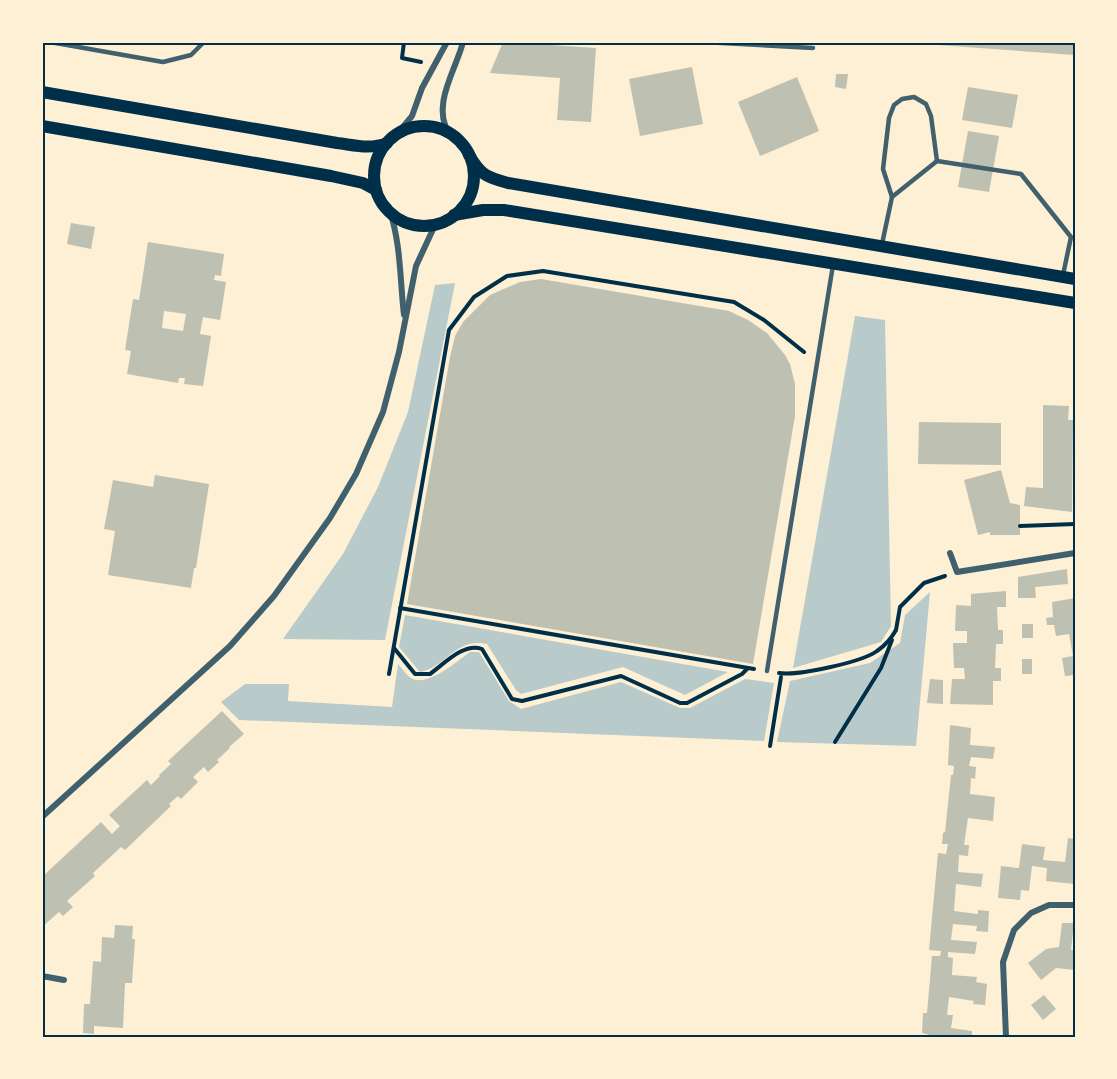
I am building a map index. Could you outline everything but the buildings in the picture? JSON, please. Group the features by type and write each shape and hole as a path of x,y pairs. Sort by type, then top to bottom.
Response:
{"main road":[{"path":"42,92 337,143 377,147 387,143"},
{"path":"42,126 332,176 363,183 376,190"},
{"path":"469,155 473,174 471,192 461,209 454,215 435,225 411,224 400,220 383,205 376,190 375,169 379,155 398,133 428,126 449,133 457,139 469,155 477,170 486,177 508,183 1069,278"},
{"path":"454,215 483,210 504,210 1075,303"}],"street":[{"path":"398,133 412,116 422,88 447,42"},
{"path":"449,133 442,116 444,96 463,42"},
{"path":"390,212 398,239 398,263 405,324"},
{"path":"42,817 230,646 273,596 330,518 351,483 383,412 405,324 416,266 435,225"},
{"path":"950,553 957,572 1075,553"},
{"path":"1006,1037 1003,962 1014,930 1031,913 1049,905 1075,905"},
{"path":"42,976 64,980"}],"lane":[{"path":"50,42 163,62 191,55 204,42"},
{"path":"702,42 813,48"},
{"path":"881,246 892,197 883,169 889,118 894,105 902,99 914,97 926,104 931,116 937,162"},
{"path":"892,197 937,162 1021,174 1071,237 1069,278"},
{"path":"767,671 833,265"}],"path":[{"path":"404,42 402,58 434,65"},
{"path":"389,674 449,330 474,297 507,276 543,271 734,302 764,320 804,351 815,373"},
{"path":"1020,526 1075,524"},
{"path":"835,742 881,668 896,630 900,607 924,583 957,572"},
{"path":"400,608 789,675 875,653 888,642 896,630"},
{"path":"394,648 416,674 424,676 430,675 466,649 476,647 482,649 512,699 522,702 621,676 680,703 687,703 749,668"},
{"path":"770,746 782,674"}],"shaded area":[{"path":"455,283 385,640 283,639 343,554 378,487 408,412 435,285"},
{"path":"855,316 885,320 891,626 881,642 793,668"},
{"path":"930,592 916,746 777,742 790,681 870,663 900,643 905,615"},
{"path":"405,615 728,672 685,695 623,667 521,694 516,690 487,644 476,643 459,648 437,665 420,672 399,647"},
{"path":"470,652 479,652 509,701 521,709 621,682 680,708 690,708 745,679 774,683 764,741 239,720 221,702 245,684 289,684 288,701 392,707 398,664 411,678 425,679 442,672"}]}
